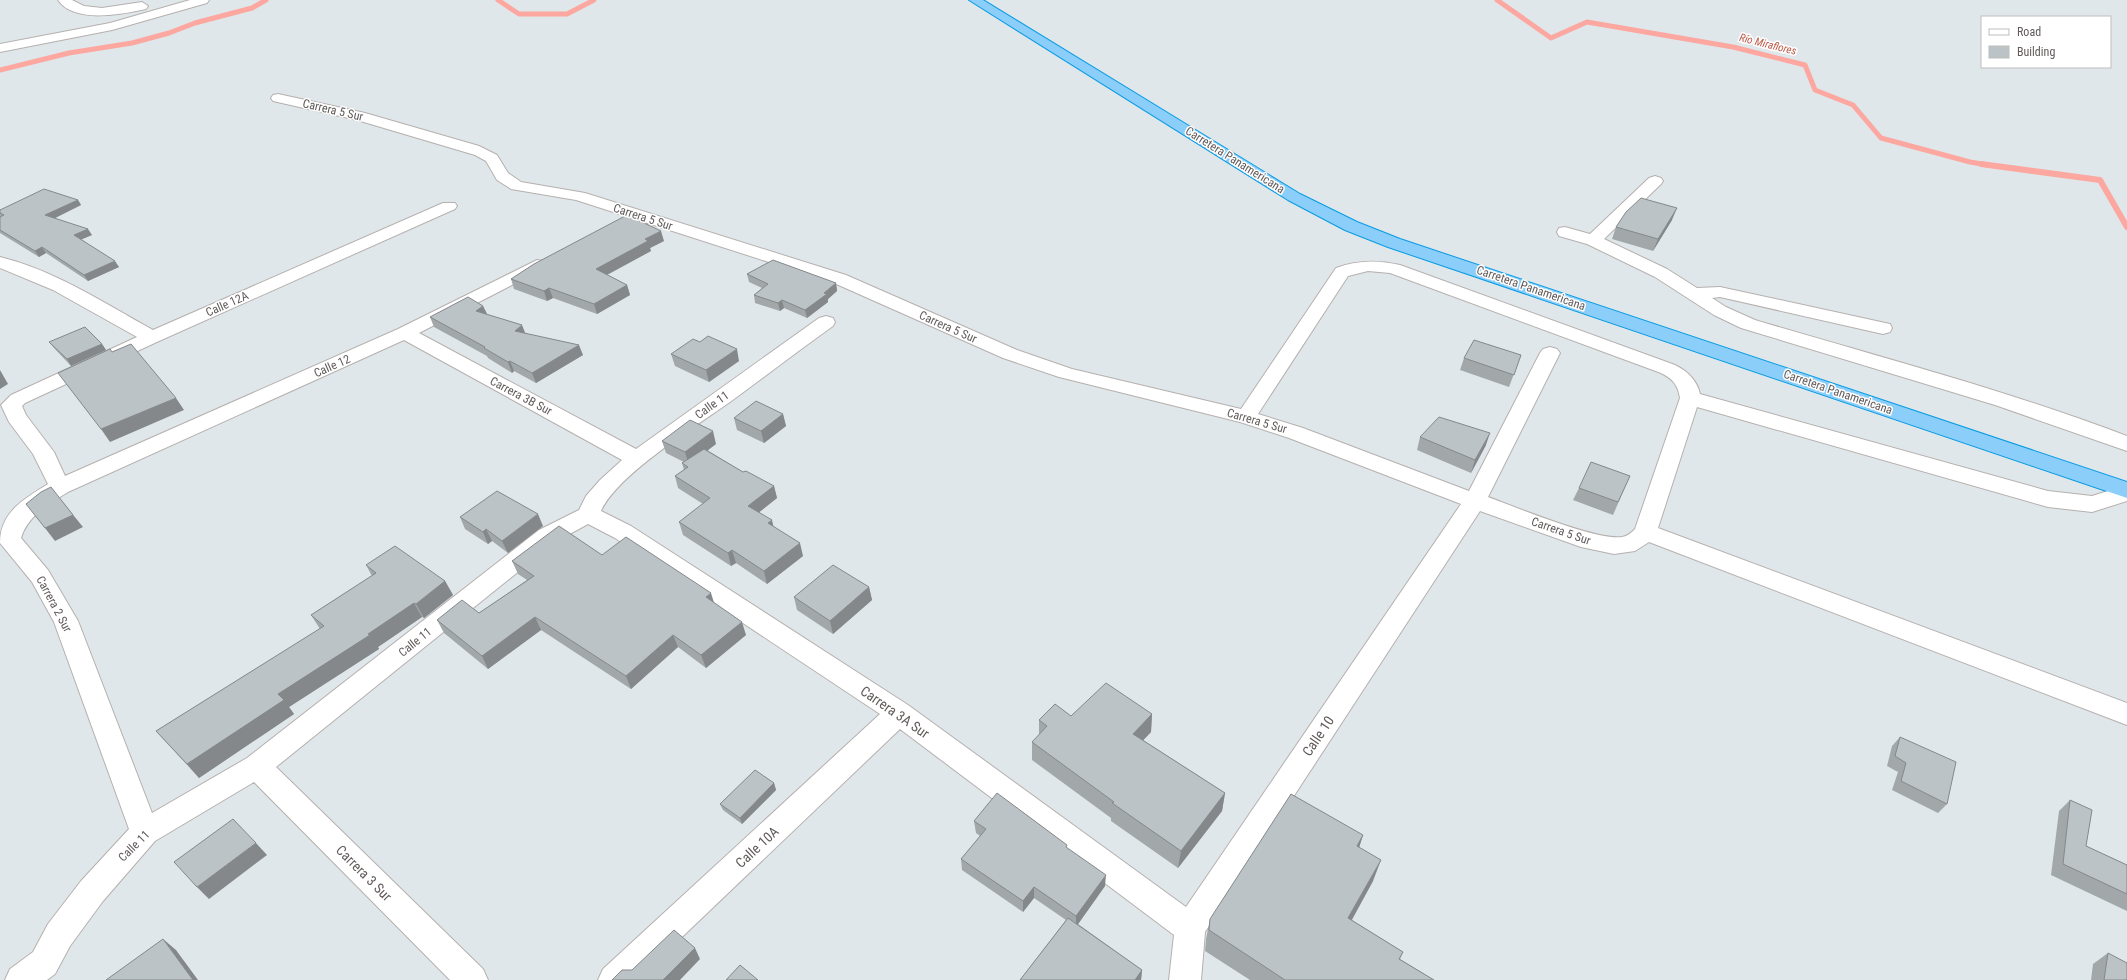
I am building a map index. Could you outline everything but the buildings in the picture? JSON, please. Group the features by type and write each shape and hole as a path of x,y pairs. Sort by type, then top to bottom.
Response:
{"highway":[{"name":"Carretera Panamericana","path":"975,0 1294,197 1351,226 1394,243 2127,492"}],"street":[{"path":"64,0 70,6 83,10 98,11 138,6 166,0"},
{"path":"0,48 112,26 203,0"},
{"name":"Carrera 5 Sur","path":"278,98 360,116 474,149 491,157 501,174 508,182 517,186 579,196 840,279 891,300 957,332 1010,354 1066,373 1246,417 1296,433 1475,501 1589,541 1608,546 1636,539"},
{"path":"1592,240 1655,181"},
{"name":"Calle 12A","path":"60,487 43,452 12,409 11,406 18,399 152,337 449,206"},
{"path":"1565,232 1592,240 1661,273 1720,311 1748,324 2002,401 2094,431 2127,444"},
{"name":"Calle 12","path":"60,487 405,333 551,259"},
{"path":"0,262 52,282 152,337"},
{"path":"1246,417 1342,272 1354,266 1366,265 1394,269 1668,369 1686,380 1690,398 1636,539 2127,714"},
{"path":"1694,294 1720,292 1883,328"},
{"name":"Calle 11","path":"36,974 59,935 92,891 145,832 257,766 547,536 573,521 588,515 589,508 596,498 637,459 826,322"},
{"name":"Carrera 3B Sur","path":"405,333 637,459"},
{"name":"Calle 10","path":"1185,980 1190,928 1475,501 1550,353"},
{"path":"1690,398 2048,499 2092,504 2127,492"},
{"name":"Carrera 2 Sur","path":"60,487 20,516 12,526 9,539 40,576 66,621 145,832"},
{"name":"Carrera 3A Sur","path":"588,515 602,520 623,532 899,714 1190,928"},
{"name":"Calle 10A","path":"614,980 899,714"},
{"name":"Carrera 3 Sur","path":"257,766 472,980"}],"waterway":[{"path":"0,70 69,53 132,43 169,33 195,23 252,8 266,0"},
{"path":"498,0 519,14 567,14 594,0"},
{"name":"Río Miraflores","path":"1497,0 1551,38 1587,22 1733,47 1805,65 1815,90 1853,105 1881,138 1970,162 1986,165"},
{"name":"Río Miraflores","path":"1981,164 1986,165"},
{"name":"Río Miraflores","path":"1986,165 2100,180 2127,227"}]}
